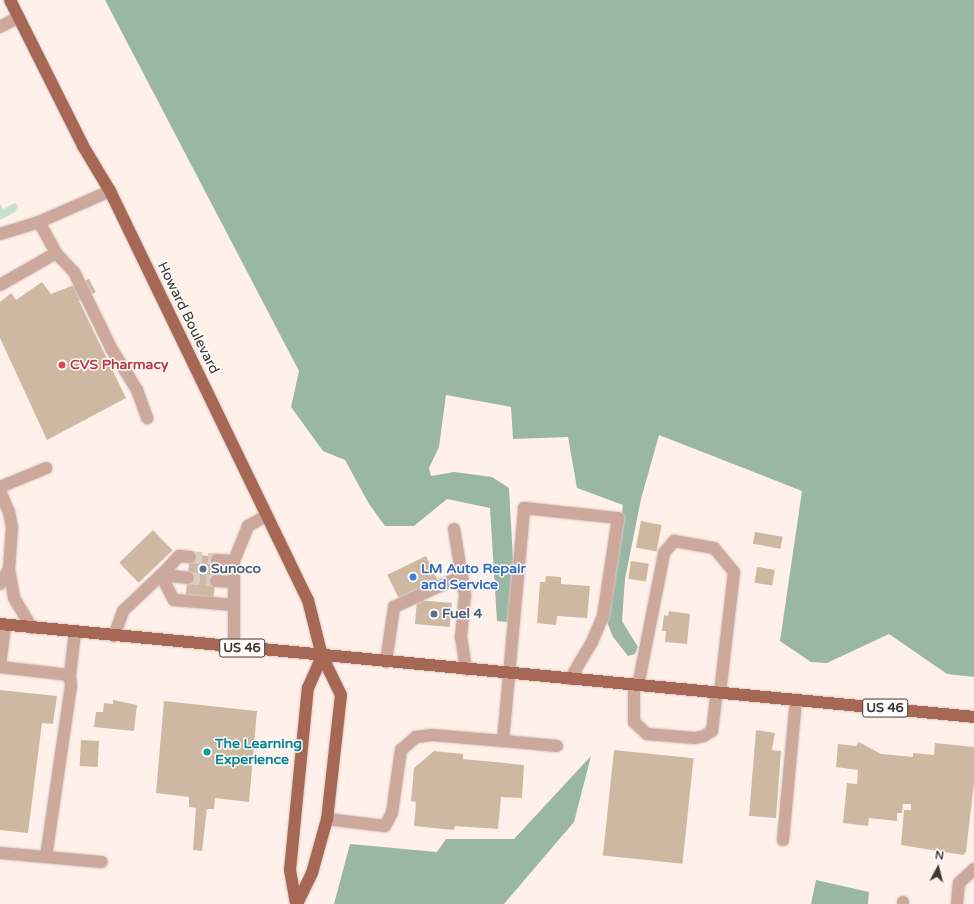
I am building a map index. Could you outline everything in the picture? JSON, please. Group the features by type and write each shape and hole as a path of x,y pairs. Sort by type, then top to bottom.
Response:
{"main road":[{"name":"Howard Boulevard","path":"10,0 83,146 110,191 266,516 308,600 322,656 341,695 327,819 312,873 297,904"},
{"name":"US 46","path":"3,625 974,717"},
{"path":"297,904 290,870 308,688 322,656"}],"lane":[{"path":"0,28 19,17"},
{"path":"0,234 39,222 110,191"},
{"path":"39,222 56,253 74,272 112,348 137,390 147,418"},
{"path":"0,285 56,253"},
{"path":"0,487 46,468"},
{"path":"0,491 9,512 12,527 9,569 14,598 32,628"},
{"path":"503,741 524,508 618,518 603,616 592,642 570,679"},
{"path":"234,648 234,561 248,526 266,516"},
{"path":"454,529 466,595 462,637 466,670"},
{"path":"674,541 714,548 734,572 719,693 712,731 704,736 695,738 647,734 634,722 636,685 664,553 674,541"},
{"path":"114,636 123,611 179,556 190,557"},
{"path":"217,560 234,561"},
{"path":"0,584 9,569"},
{"path":"161,575 188,578"},
{"path":"161,575 174,600 234,605"},
{"path":"386,662 394,607 462,576"},
{"path":"216,580 234,582"},
{"path":"3,625 0,666 70,674"},
{"path":"46,857 71,686 70,674 75,632"},
{"path":"783,840 796,700"},
{"path":"327,819 385,826 392,813 401,750 416,737 432,735 556,746"},
{"path":"0,853 102,862"},
{"path":"957,904 959,883 974,869"}],"green space":[{"path":"105,0 974,0 974,677 947,674 889,634 827,663 811,662 780,641 802,491 659,435 641,499 625,579 622,621 638,647 635,654 628,656 613,637 607,622 623,505 577,488 568,437 513,439 511,407 446,395 439,447 429,468 431,476 454,472 492,477 509,488 513,559 508,622 497,621 490,508 447,499 414,526 385,526 369,504 345,460 323,451 291,407 299,371"},
{"path":"15,203 18,206 15,212 0,220 0,204 3,209"},
{"path":"591,756 574,822 504,904 334,904 350,844 437,852 446,839 514,839"},
{"path":"816,880 869,892 868,904 811,904"}],"building":[{"name":"CVS Pharmacy","path":"89,279 96,292 79,301 126,398 47,440 0,338 0,302 11,293 16,300 42,282 51,294"},
{"path":"641,521 662,525 656,552 636,548"},
{"path":"153,530 172,550 139,583 119,563"},
{"path":"755,532 783,537 780,549 753,544"},
{"name":"Sunoco","path":"190,554 218,557 213,601 185,598"},
{"name":"LM Auto Repair and Service","path":"426,556 438,581 400,600 387,575"},
{"path":"631,561 649,564 646,582 628,579"},
{"path":"757,567 775,570 772,586 754,583"},
{"path":"546,576 561,577 561,584 590,586 587,618 557,616 556,625 537,623 540,582 545,582"},
{"name":"Fuel 4","path":"417,600 452,603 450,627 415,624"},
{"path":"669,611 690,614 687,644 665,642 666,631 662,631 664,615 668,616"},
{"path":"0,690 57,696 53,724 42,723 28,833 0,830"},
{"path":"113,700 137,705 134,731 94,727 96,712 103,712 104,703 113,704"},
{"name":"The Learning Experience","path":"164,701 257,711 249,802 215,798 214,809 207,809 202,851 193,850 196,808 189,807 189,797 156,793"},
{"path":"756,730 775,733 772,750 781,751 776,818 749,816"},
{"path":"81,740 99,741 98,767 80,766"},
{"path":"859,742 881,754 913,757 913,753 934,755 935,743 974,747 974,783 966,852 963,855 901,845 904,810 911,810 911,804 903,804 902,813 897,813 897,821 869,818 868,826 843,823 847,783 857,784 858,770 836,767 838,744 856,746"},
{"path":"614,750 694,758 682,864 603,855"},
{"path":"434,751 463,754 463,759 524,765 522,798 501,797 498,829 455,826 454,830 414,826 416,802 411,801 414,768"}],"tunnel":[{"path":"190,557 217,560"},
{"path":"188,578 216,581"}],"place":[{"name":"CVS Pharmacy","path":"62,365"},
{"name":"Sunoco","path":"203,569"},
{"name":"LM Auto Repair and Service","path":"413,577"},
{"name":"Fuel 4","path":"434,614"},
{"name":"The Learning Experience","path":"207,752"}]}
